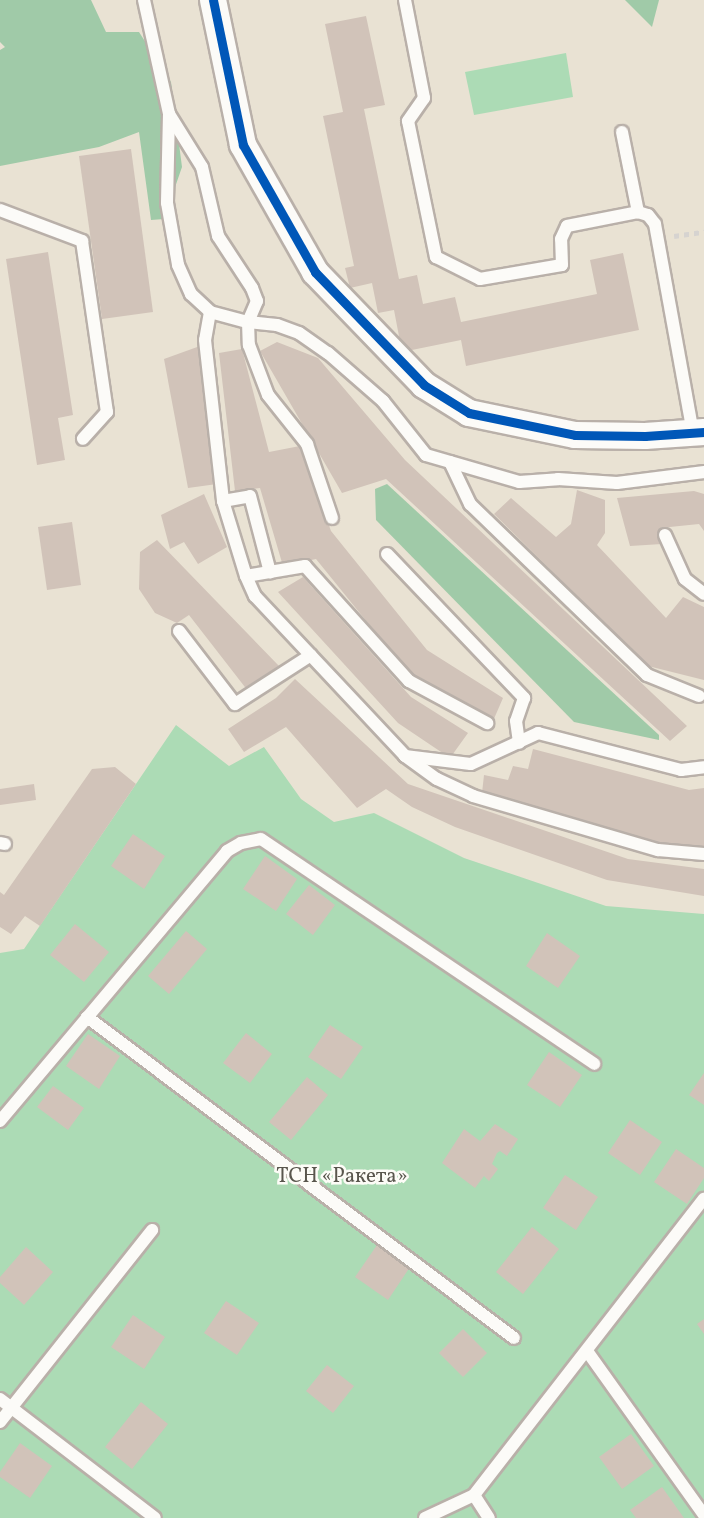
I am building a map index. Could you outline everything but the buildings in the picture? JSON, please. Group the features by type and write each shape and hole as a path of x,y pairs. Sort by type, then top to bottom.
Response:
{"street":[{"path":"213,0 243,145 315,272 424,385 468,413 538,428 586,435 698,432"}],"lane":[{"path":"144,0 169,114 167,203 178,264 191,294 210,312 248,322 277,325 299,333 328,353 383,401 426,455 519,482 558,479 617,484 704,472"},
{"path":"405,0 424,98 408,121 436,257 480,279 562,265 561,239 567,226 638,212 648,215 655,224 698,432"},
{"path":"169,114 202,167 218,236 252,288 257,301 248,322 249,345 268,395 307,444 332,518"},
{"path":"622,132 638,212"},
{"path":"0,210 82,241 107,412 83,439"},
{"path":"210,312 205,340 223,501 246,576 255,596 405,756 437,779 472,796 658,850 704,854"},
{"path":"450,462 470,505 647,675 699,696"},
{"path":"223,501 250,496 270,572"},
{"path":"665,535 685,579 704,594"},
{"path":"387,554 524,698 516,721 519,743"},
{"path":"246,576 305,566 409,681 487,723"},
{"path":"179,631 236,704 311,655"},
{"path":"405,756 471,764 538,733 681,770 704,767"},
{"path":"0,1121 227,851 241,843 261,839 594,1065"},
{"path":"88,1017 514,1338"},
{"path":"425,1518 474,1495 704,1199"},
{"path":"0,1422 152,1230"},
{"path":"587,1351 704,1515"},
{"path":"0,1399 155,1518"},
{"path":"474,1495 489,1518"}],"path":[{"path":"658,239 704,232"}],"green space":[{"path":"0,0 91,0 106,32 139,32 171,82 182,167 164,219 151,220 139,132 99,147 0,166 0,50 5,47 0,42"},
{"path":"625,0 659,0 652,27"},
{"path":"566,53 573,97 474,115 465,72"},
{"path":"387,484 659,735 659,740 574,722 376,520 375,489"},
{"name":"ТСН «Ракета»","path":"176,725 229,766 264,747 301,799 334,822 374,813 464,858 606,906 704,914 704,1518 0,1518 0,953 24,949"}],"cycle path":[{"path":"213,0 243,145 315,272 424,385 469,413 575,435 645,436 704,432"}]}
